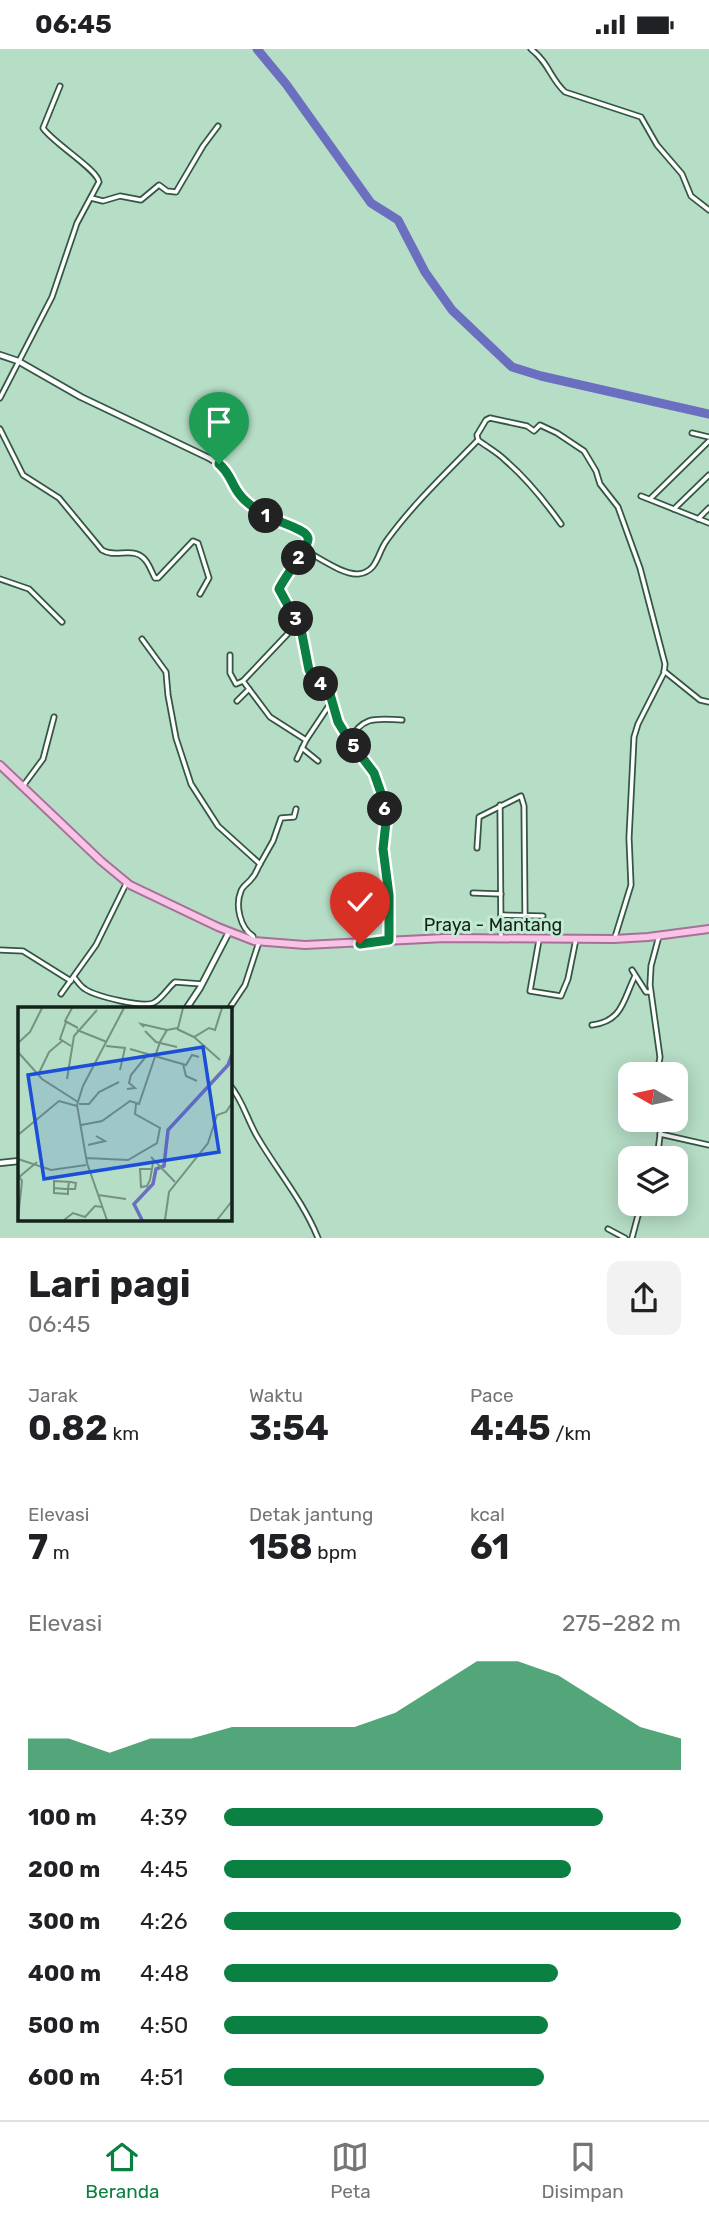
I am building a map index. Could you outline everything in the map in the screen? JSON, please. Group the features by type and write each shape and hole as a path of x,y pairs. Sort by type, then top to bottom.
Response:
{"main road":[{"name":"Praya - Mantang","path":"0,765 101,861 141,892 229,932 256,941 305,945 360,944 389,940 614,939 709,929"}],"street":[{"path":"531,49 550,68 557,84 565,92 641,117 657,145 682,174 691,195 709,209"},
{"path":"0,398 51,297 78,223 99,182 98,177 43,128 60,86"},
{"path":"91,198 103,201 120,196 141,200 159,185 167,191 176,192 218,125"},
{"path":"0,355 18,361 81,397 190,447 228,471 240,495 253,507 272,519 306,533 308,541 304,550 279,589 299,623 307,667 328,690 338,722 374,773 386,822 383,849 389,895 389,940"},
{"path":"304,550 349,573 358,574 371,569 375,566 385,542 414,507 478,440 477,435 486,420 493,417 527,426 534,431 540,425 586,453 600,484 621,512 640,568 665,660 664,671 634,737 629,838 631,885 614,939"},
{"path":"0,429 23,475 59,498 108,554 136,554 146,561 155,578 158,578 193,541 198,543 209,578 200,594"},
{"path":"651,498 709,439 692,433"},
{"path":"478,440 503,457 518,472 540,495 561,524"},
{"path":"674,509 709,475"},
{"path":"641,496 709,523"},
{"path":"698,519 709,507"},
{"path":"0,579 29,589 62,622"},
{"path":"230,655 230,675 236,684 243,681 299,623"},
{"path":"142,639 166,672 176,738 191,784 218,827 260,863"},
{"path":"664,671 700,700 709,702"},
{"path":"243,681 270,717 306,740"},
{"path":"237,701 250,689"},
{"path":"297,759 332,700"},
{"path":"23,786 43,759 54,717"},
{"path":"349,740 363,722 402,720"},
{"path":"302,748 318,761"},
{"path":"477,848 479,817 521,796 524,801 525,916"},
{"path":"500,805 501,938"},
{"path":"230,1007 245,985 256,941 242,922 242,888 253,877 273,841 281,818 294,817 296,809"},
{"path":"61,994 96,945 127,882"},
{"path":"473,893 500,894"},
{"path":"501,915 543,916"},
{"path":"187,1007 229,932"},
{"path":"658,1062 659,1051 650,992 651,966 659,936"},
{"path":"540,938 530,990 561,996 568,979 576,939"},
{"path":"0,950 23,951 72,979 84,989 129,1002 155,1002 175,982 202,984"},
{"path":"632,970 646,992 650,992"},
{"path":"592,1025 616,1017 635,976"},
{"path":"231,1086 239,1096 253,1130 308,1215 318,1238"},
{"path":"659,1146 660,1134 709,1145"},
{"path":"0,1163 18,1161"},
{"path":"632,1238 638,1216"},
{"path":"608,1229 625,1238"}],"waterway":[{"path":"257,49 286,84 371,203 398,220 425,272 452,310 512,367 709,414"}],"route":[{"path":"219,464 228,471 240,495 253,507 308,536 304,550 279,589 299,623 309,670 328,690 341,727 374,773 386,822 383,849 389,895 389,940 360,944"}]}
